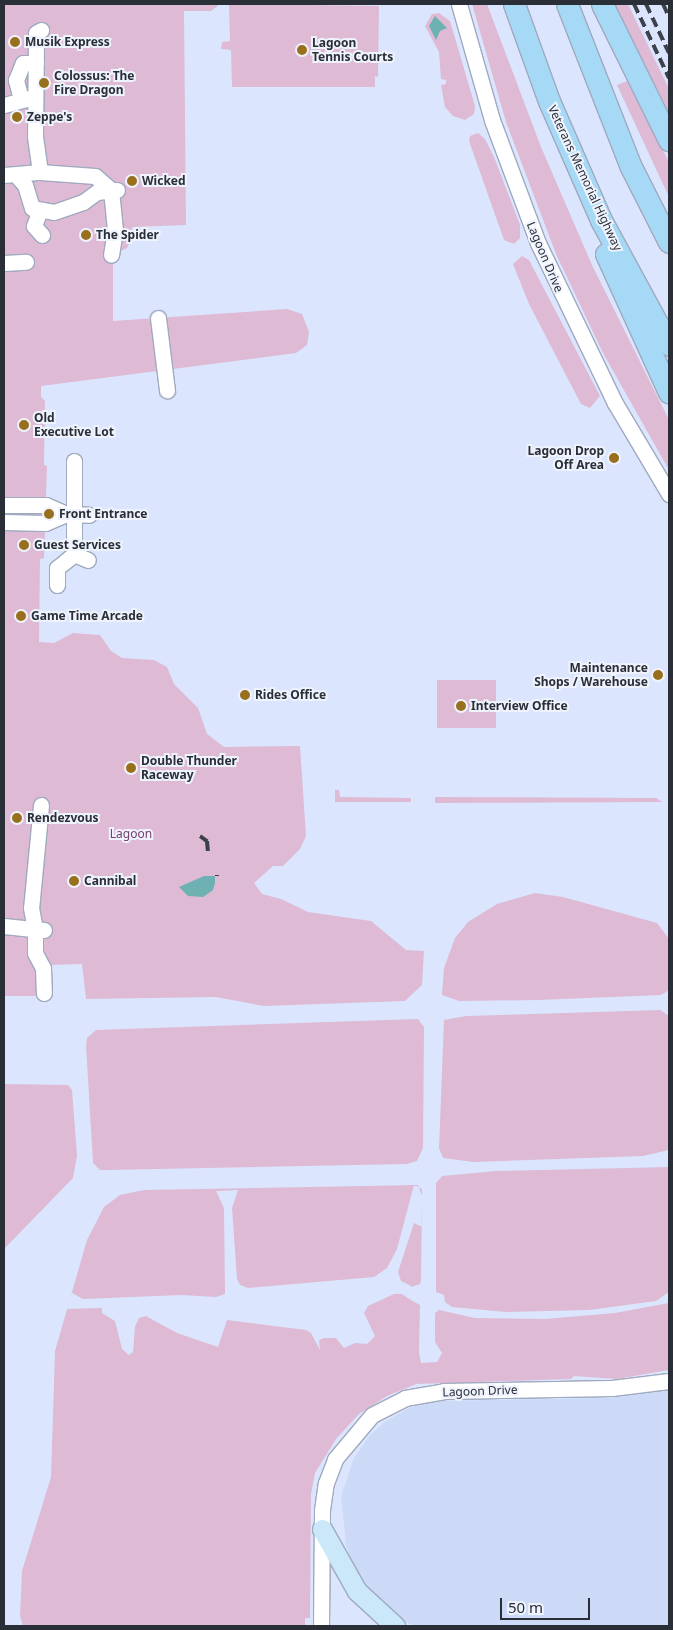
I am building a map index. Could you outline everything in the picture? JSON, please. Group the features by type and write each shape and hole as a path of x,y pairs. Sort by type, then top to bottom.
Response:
{"highway":[{"name":"Veterans Memorial Highway","path":"514,4 549,101 601,220 669,345"},
{"path":"567,4 631,167 669,242"},
{"path":"602,4 669,140"},
{"path":"549,101 609,262 669,392"}],"main road":[{"path":"322,1529 357,1591 395,1626"}],"street":[{"name":"Lagoon Drive","path":"459,4 492,120 538,243 615,403 669,494"},
{"path":"40,172 34,136 33,92 28,61 36,33 41,30"},
{"path":"28,61 10,78 33,92"},
{"path":"4,105 33,92"},
{"path":"10,175 40,172 95,176 114,190"},
{"path":"10,175 25,185 30,206 40,210 54,212 83,202 97,192 114,190"},
{"path":"111,255 115,230 114,190"},
{"path":"40,210 34,226 42,234"},
{"path":"4,263 26,262"},
{"path":"158,318 167,390"},
{"path":"57,585 57,568 74,554 76,514 74,461"},
{"path":"4,504 46,505 76,514"},
{"path":"4,522 45,523 76,514"},
{"path":"74,554 88,560"},
{"path":"41,805 42,848 32,908 40,929 34,953 43,968 44,994"},
{"path":"4,926 40,929"},
{"name":"Lagoon Drive","path":"322,1626 322,1529 326,1483 335,1459 372,1415 405,1398 444,1391 612,1388 669,1381"}],"shaded area":[{"path":"435,16 447,28 440,31 436,40 429,26"},
{"path":"204,876 215,876 215,883 213,890 203,897 188,896 179,887"},
{"path":"669,1390 669,1626 414,1626 401,1620 371,1597 352,1564 346,1545 341,1496 354,1458 370,1435 386,1421 409,1408 432,1401 609,1398"}],"green space":[{"name":"Lagoon","path":"4,4 220,4 211,11 184,11 186,225 132,227 131,240 127,248 113,255 113,321 287,309 302,314 309,332 307,345 296,353 41,386 41,397 45,401 44,465 47,466 44,558 40,559 39,642 54,643 73,633 100,635 111,651 122,658 154,660 167,667 174,684 198,708 207,734 224,747 300,746 306,836 300,849 283,866 273,866 254,883 262,894 281,899 308,912 371,921 406,950 424,951 422,985 405,1001 264,1006 216,997 86,999 82,964 50,965 53,996 4,996"},
{"name":"Lagoon Tennis Courts","path":"229,4 379,6 378,77 375,76 375,87 232,87 231,50 221,49 222,42 230,41"},
{"path":"472,4 487,4 541,147 592,265 669,420 669,470 603,353 556,254 506,122"},
{"path":"614,4 628,4 669,89 669,113"},
{"path":"439,13 450,21 475,106 474,114 465,120 453,116 445,107 441,85 446,84 446,80 441,79 439,52 425,26 432,14"},
{"path":"627,81 669,162 669,197 617,85"},
{"path":"478,133 485,139 494,157 520,225 520,238 514,244 504,240 469,141 470,136"},
{"path":"522,256 529,260 600,396 590,408 581,404 529,304 513,264"},
{"path":"437,680 496,680 496,728 437,728"},
{"path":"335,790 339,790 340,797 411,798 411,802 335,802"},
{"path":"435,797 656,798 662,802 435,803"},
{"path":"535,893 563,897 657,923 669,939 669,990 661,995 538,1000 459,1001 442,995 444,968 455,938 468,922 497,904"},
{"path":"660,1010 669,1016 669,1150 643,1156 473,1162 443,1158 439,1148 444,1020 466,1016"},
{"path":"418,1019 424,1027 423,1148 417,1161 407,1164 108,1170 100,1170 93,1163 86,1045 87,1038 96,1030"},
{"path":"4,1084 68,1085 72,1090 77,1156 73,1178 4,1249"},
{"path":"669,1167 669,1292 656,1301 589,1310 506,1312 452,1307 445,1302 444,1295 436,1292 436,1183 442,1176 496,1171"},
{"path":"414,1185 397,1249 387,1268 374,1277 248,1288 240,1285 237,1279 232,1208 238,1190 216,1191 224,1208 225,1294 216,1297 181,1295 83,1299 72,1293 68,1305 87,1240 104,1207 120,1195 144,1190"},
{"path":"414,1223 422,1227 420,1284 411,1287 401,1281 398,1272"},
{"path":"394,1294 402,1294 420,1305 419,1352 421,1363 437,1362 442,1353 435,1342 435,1313 439,1310 475,1318 545,1319 615,1313 669,1303 669,1370 617,1379 574,1376 571,1379 416,1384 387,1396 359,1414 336,1439 315,1473 311,1494 310,1618 305,1618 305,1626 23,1626 20,1616 22,1571 51,1477 55,1351 67,1309 102,1308 102,1313 115,1321 122,1349 129,1355 133,1352 135,1327 139,1318 146,1316 177,1333 218,1347 227,1320 306,1330 311,1333 320,1350 319,1340 324,1338 336,1338 344,1348 355,1343 367,1344 375,1336 364,1313 368,1306"}],"railway":[{"path":"634,4 669,78"},
{"path":"646,4 669,53"},
{"path":"663,4 669,17"},
{"path":"200,836 207,841 208,852"}],"place":[{"name":"Musik Express","path":"15,42"},
{"name":"Lagoon Tennis Courts","path":"302,50"},
{"name":"Colossus: The Fire Dragon","path":"44,83"},
{"name":"Zeppe's","path":"17,117"},
{"name":"Wicked","path":"132,181"},
{"name":"The Spider","path":"86,235"},
{"name":"Old Executive Lot","path":"24,425"},
{"name":"Lagoon Drop Off Area","path":"614,458"},
{"name":"Front Entrance","path":"49,514"},
{"name":"Guest Services","path":"24,545"},
{"name":"Game Time Arcade","path":"21,616"},
{"name":"Maintenance Shops / Warehouse","path":"658,675"},
{"name":"Rides Office","path":"245,695"},
{"name":"Interview Office","path":"461,706"},
{"name":"Double Thunder Raceway","path":"131,768"},
{"name":"Rendezvous","path":"17,818"},
{"name":"Cannibal","path":"74,881"}]}
